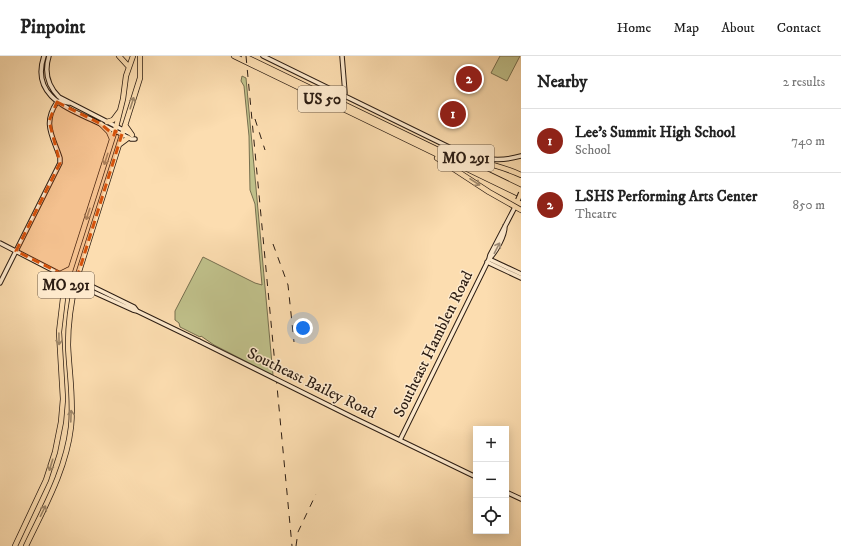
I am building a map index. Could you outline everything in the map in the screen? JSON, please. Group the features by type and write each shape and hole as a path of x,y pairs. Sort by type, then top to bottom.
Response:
{"highway":[{"path":"119,56 129,67"},
{"path":"133,56 139,70"},
{"name":"MO 291","path":"15,546 46,480 55,452 60,428 63,399 59,332 62,302 71,268 116,129 125,82 133,56"},
{"name":"MO 291","path":"26,546 57,480 69,441 72,390 68,328 72,297 140,78 140,56"},
{"path":"230,56 236,57"},
{"name":"US 50","path":"244,56 521,190"},
{"name":"US 50","path":"236,57 521,194"},
{"path":"107,122 113,120 121,109"},
{"path":"101,124 109,132 112,139"},
{"path":"119,146 122,141 130,136 123,130"},
{"name":"MO 291","path":"412,137 463,157 503,167 521,174"},
{"name":"MO 291","path":"407,140 408,143 436,157 515,207"},
{"path":"515,207 521,210"},
{"path":"60,274 71,268"},
{"path":"72,297 84,288"}],"main road":[{"path":"518,200 521,194"}],"street":[{"path":"44,56 42,76 47,92 56,102 101,124 123,130 130,136"},
{"path":"50,56 46,70 47,79 53,91 62,99 107,122 116,129"},
{"path":"263,56 441,144 467,154 496,160 511,159 521,156"},
{"path":"342,56 344,96"},
{"path":"47,92 57,98 62,99"},
{"path":"56,102 60,101 69,103"},
{"path":"0,284 60,163 60,158 48,121 50,113 56,102"},
{"name":"Southeast Hamblen Road","path":"400,440 488,261 502,229 515,207"},
{"name":"Southeast Bailey Road","path":"0,243 68,278 83,282 134,307 137,311"},
{"path":"488,261 521,274"},
{"path":"488,261 521,278"},
{"name":"Southeast Bailey Road","path":"76,281 84,288 200,341 473,476"},
{"path":"509,493 521,499"}],"highlighted area":[{"path":"57,102 101,124 114,135 115,131 122,134 76,281 16,251 60,163 49,121"}],"green space":[{"path":"500,56 520,56 507,81 491,73"},
{"path":"242,76 246,78 273,375 214,345 201,336 200,337 180,327 179,323 175,320 175,311 203,257 262,285 255,204 250,190 249,136 244,86 241,81"}],"railway":[{"path":"246,56 292,546"},
{"path":"255,119 265,150"},
{"path":"273,244 288,285 294,342"},
{"path":"296,546 298,532 316,494"}],"place":[{"name":"LSHS Performing Arts Center","path":"469,79"},
{"name":"Lee's Summit High School","path":"453,114"}]}
